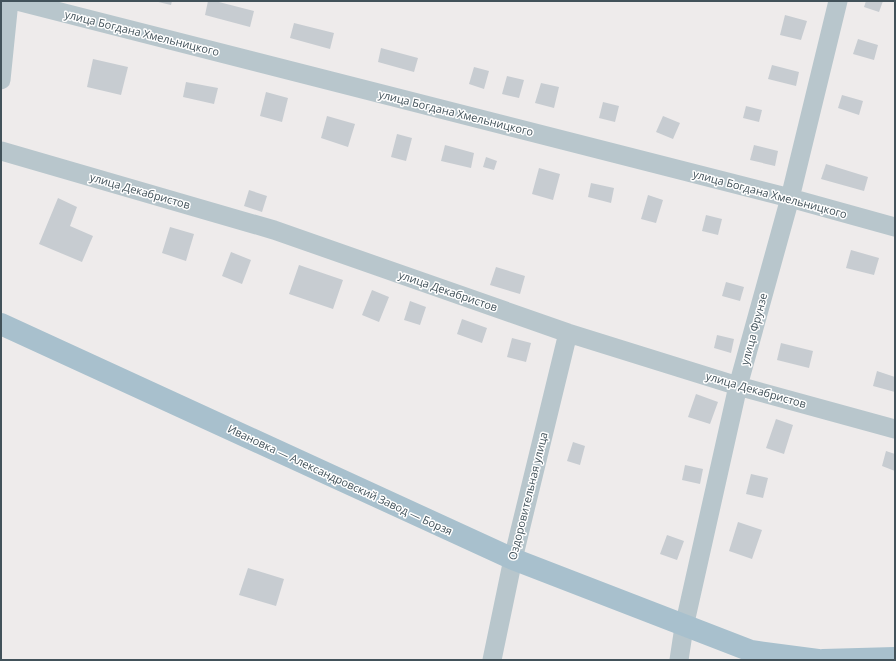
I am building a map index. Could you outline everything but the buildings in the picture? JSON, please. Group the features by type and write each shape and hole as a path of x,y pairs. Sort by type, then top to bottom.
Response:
{"main road":[{"name":"Ивановка — Александровский Завод — Борзя","path":"1,324 513,559 751,651 818,660"},
{"path":"823,660 895,658"}],"street":[{"path":"1,80 9,1"},
{"name":"улица Богдана Хмельницкого","path":"17,1 790,198 895,227"},
{"name":"улица Фрунзе","path":"679,660 684,626 738,386 790,198 838,1"},
{"name":"улица Декабристов","path":"1,151 274,230 568,333 738,386 895,429"},
{"name":"Оздоровительная улица","path":"492,660 513,559 568,333"}]}
